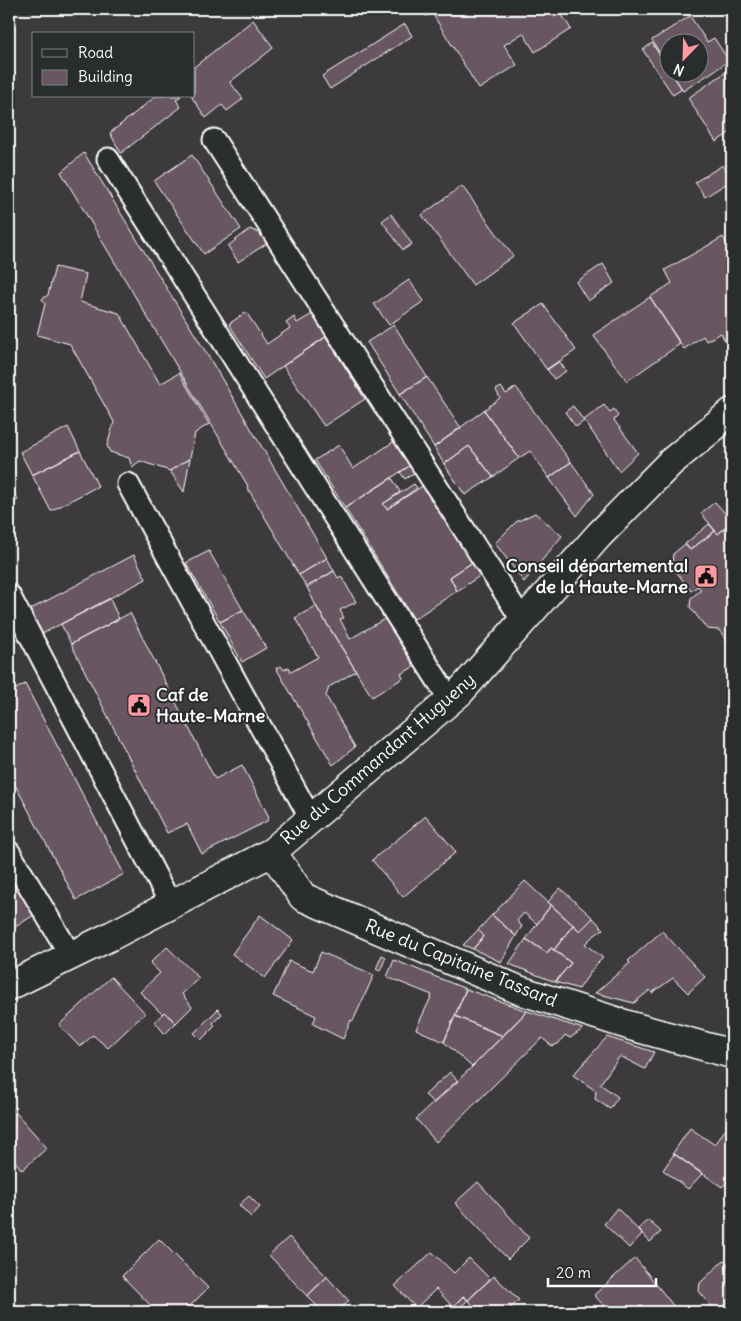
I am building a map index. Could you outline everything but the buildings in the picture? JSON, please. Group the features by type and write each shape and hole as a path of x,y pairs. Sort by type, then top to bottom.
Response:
{"street":[{"name":"Rue du Commandant Hugueny","path":"9,986 272,852 460,692 599,535 670,462 732,412"},
{"name":"Rue du Capitaine Tassard","path":"272,852 303,897 519,990 631,1026 732,1054"}],"lane":[{"path":"214,140 523,621"},
{"path":"108,159 450,700"},
{"path":"128,484 311,819"},
{"path":"9,596 171,905"},
{"path":"9,852 71,956"}],"place":[{"name":"Conseil départemental de la Haute-Marne","path":"706,576"},
{"name":"Caf de Haute-Marne","path":"139,705"}]}
